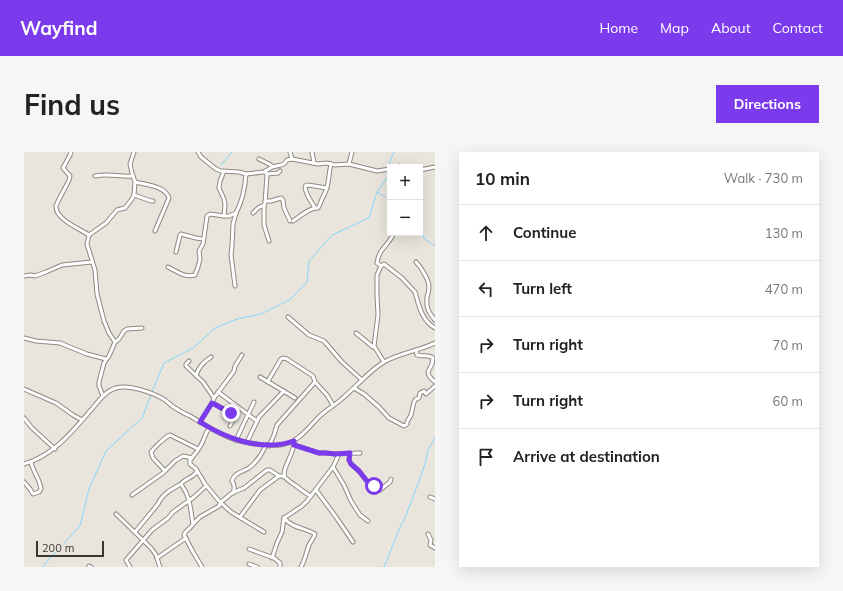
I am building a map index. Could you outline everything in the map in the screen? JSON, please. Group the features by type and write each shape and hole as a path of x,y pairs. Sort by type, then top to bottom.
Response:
{"street":[{"path":"71,152 63,168 70,176 56,205 57,212 62,218 89,235"},
{"path":"115,342 104,321 97,294 95,270 87,244 89,235 106,224 117,210 125,208 132,199 134,195 135,182 130,164 134,152"},
{"path":"198,152 201,157 216,169 224,171 246,174 278,174 280,171"},
{"path":"290,152 292,159"},
{"path":"312,152 314,163"},
{"path":"349,164 352,152"},
{"path":"259,159 272,167"},
{"path":"269,241 264,225 266,173 272,167 284,164 287,160 292,159 334,165 349,164 377,171 387,169"},
{"path":"253,213 265,203 281,198 283,200 284,208 292,221 315,208 318,208 327,188 331,164"},
{"path":"423,169 435,167"},
{"path":"224,171 219,188 224,198 224,216"},
{"path":"94,176 107,174 133,176"},
{"path":"235,286 231,255 233,224 245,191 246,174"},
{"path":"135,182 160,189 165,191 168,195 169,198 155,230"},
{"path":"315,208 308,198 305,191 305,186 308,185 327,188"},
{"path":"134,195 153,201"},
{"path":"168,267 182,274 192,276 195,275 200,258 199,252 203,244 207,216 210,214 229,216 236,213"},
{"path":"176,252 180,235 182,234 203,239"},
{"path":"381,266 377,263 378,258 384,246 392,236"},
{"path":"24,276 35,276 62,265 92,262"},
{"path":"416,262 424,274 429,287 427,307 429,313 435,320"},
{"path":"381,266 384,264 413,289 424,318 430,326 435,328"},
{"path":"375,348 374,342 378,315 377,275 381,266"},
{"path":"288,317 310,335 324,341 342,362 362,380"},
{"path":"103,396 99,382 104,363 115,342 127,329 142,328"},
{"path":"356,333 375,348 384,362"},
{"path":"24,338 36,341 60,343 106,359"},
{"path":"284,477 283,474 294,449 294,443 322,414 345,397 362,380 384,362 397,356 435,344"},
{"path":"416,350 417,355 430,356 433,358 428,375 435,382"},
{"path":"200,422 218,392 234,371 235,366 242,355"},
{"path":"196,376 198,370 210,356"},
{"path":"268,382 269,377 283,358 313,376 315,382 327,395 333,405"},
{"path":"188,361 186,365 203,382 214,398"},
{"path":"260,377 295,398"},
{"path":"232,493 235,489 232,481 234,476 254,463 268,445 277,425 315,382"},
{"path":"354,388 364,394 389,418 404,426 407,424 411,415 414,401 419,398 420,393 424,391 426,394 435,386"},
{"path":"24,464 44,456 55,449 103,396 116,388 128,387 138,388 164,400 176,409 210,428 236,440 268,445 294,443 319,453 360,453"},
{"path":"24,389 56,403 82,420"},
{"path":"247,442 259,417 284,391"},
{"path":"218,392 257,421"},
{"path":"236,440 254,402"},
{"path":"212,403 235,416 230,426"},
{"path":"24,418 32,428 55,449"},
{"path":"210,428 206,432 203,442 190,460 190,464 197,471 206,486 231,512 264,532"},
{"path":"165,471 153,458 151,452 153,448 166,437 170,435 198,449"},
{"path":"350,453 349,460 351,464 359,471 370,485 373,485 380,490 392,479"},
{"path":"272,558 282,532 284,518 302,506 311,496 333,467 339,454"},
{"path":"132,495 183,456 192,458"},
{"path":"24,482 33,494 42,489 41,484 32,468 31,462"},
{"path":"333,467 344,484 351,502 360,515 368,521"},
{"path":"202,567 184,533 192,527 200,517 219,506 221,502 232,493 244,488 267,470 284,477 311,496"},
{"path":"135,532 164,495 196,474 197,471"},
{"path":"240,517 260,490 279,476"},
{"path":"181,484 189,499 193,524"},
{"path":"130,567 126,560 152,530 206,486"},
{"path":"316,490 336,516 353,542"},
{"path":"430,497 435,499"},
{"path":"116,514 151,548 160,567"},
{"path":"284,518 287,522 315,534 309,544 301,567"},
{"path":"428,534 431,540 430,545 435,548"},
{"path":"157,558 186,538"},
{"path":"248,549 272,558 280,563 280,567"},
{"path":"249,564 257,567"}],"waterway":[{"path":"221,165 232,152"},
{"path":"390,164 394,152"},
{"path":"152,392 164,363 193,348 215,328 237,319 261,314 291,299 307,282 309,261 332,235 369,218 377,192 387,178"},
{"path":"377,192 387,198"},
{"path":"423,236 428,242 435,246"},
{"path":"42,567 80,526 89,489 106,451 142,418 151,395"},
{"path":"384,567 419,481 428,450 435,438"}],"route":[{"path":"231,413 212,403 200,422 217,432 236,440 269,446 286,444 294,441 294,445 319,453 350,453 349,460 351,464 359,471 370,485 374,486"}]}
